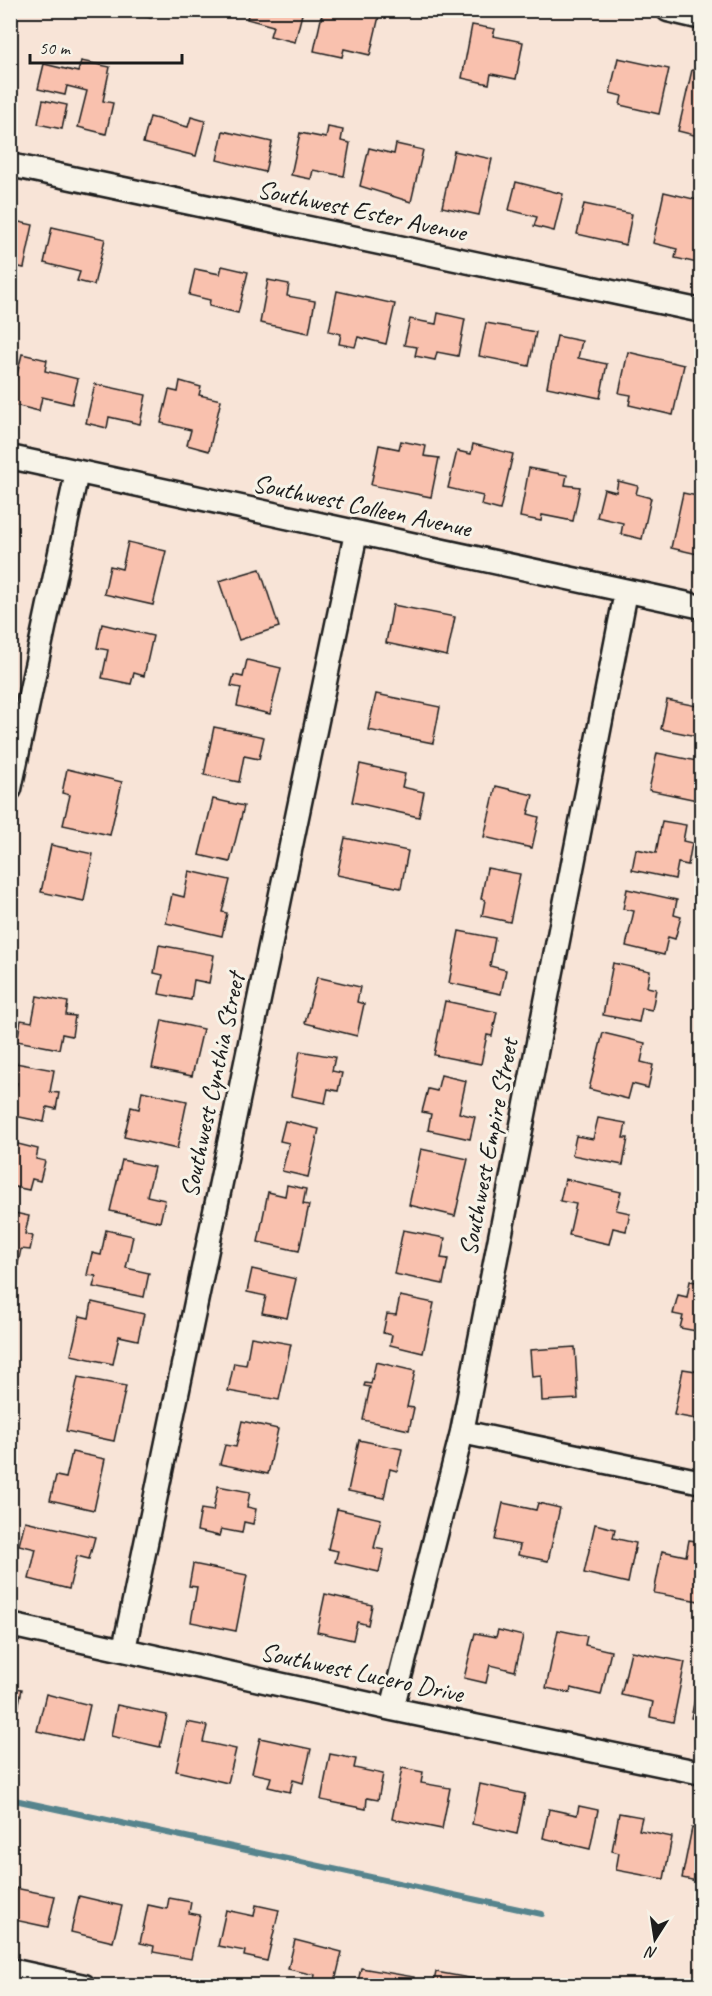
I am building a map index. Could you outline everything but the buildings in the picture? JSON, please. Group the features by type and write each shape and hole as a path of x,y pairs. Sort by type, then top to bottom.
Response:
{"street":[{"path":"668,10 702,18"},
{"name":"Southwest Ester Avenue","path":"10,165 702,311"},
{"name":"Southwest Colleen Avenue","path":"10,458 702,607"},
{"path":"10,789 77,472"},
{"name":"Southwest Cynthia Street","path":"123,1649 356,533"},
{"name":"Southwest Empire Street","path":"392,1709 462,1432 626,592"},
{"path":"462,1432 702,1482"},
{"name":"Southwest Lucero Drive","path":"10,1624 392,1709 702,1773"},
{"path":"10,1970 84,1986"}],"waterway":[{"path":"10,1799 542,1914"}]}
